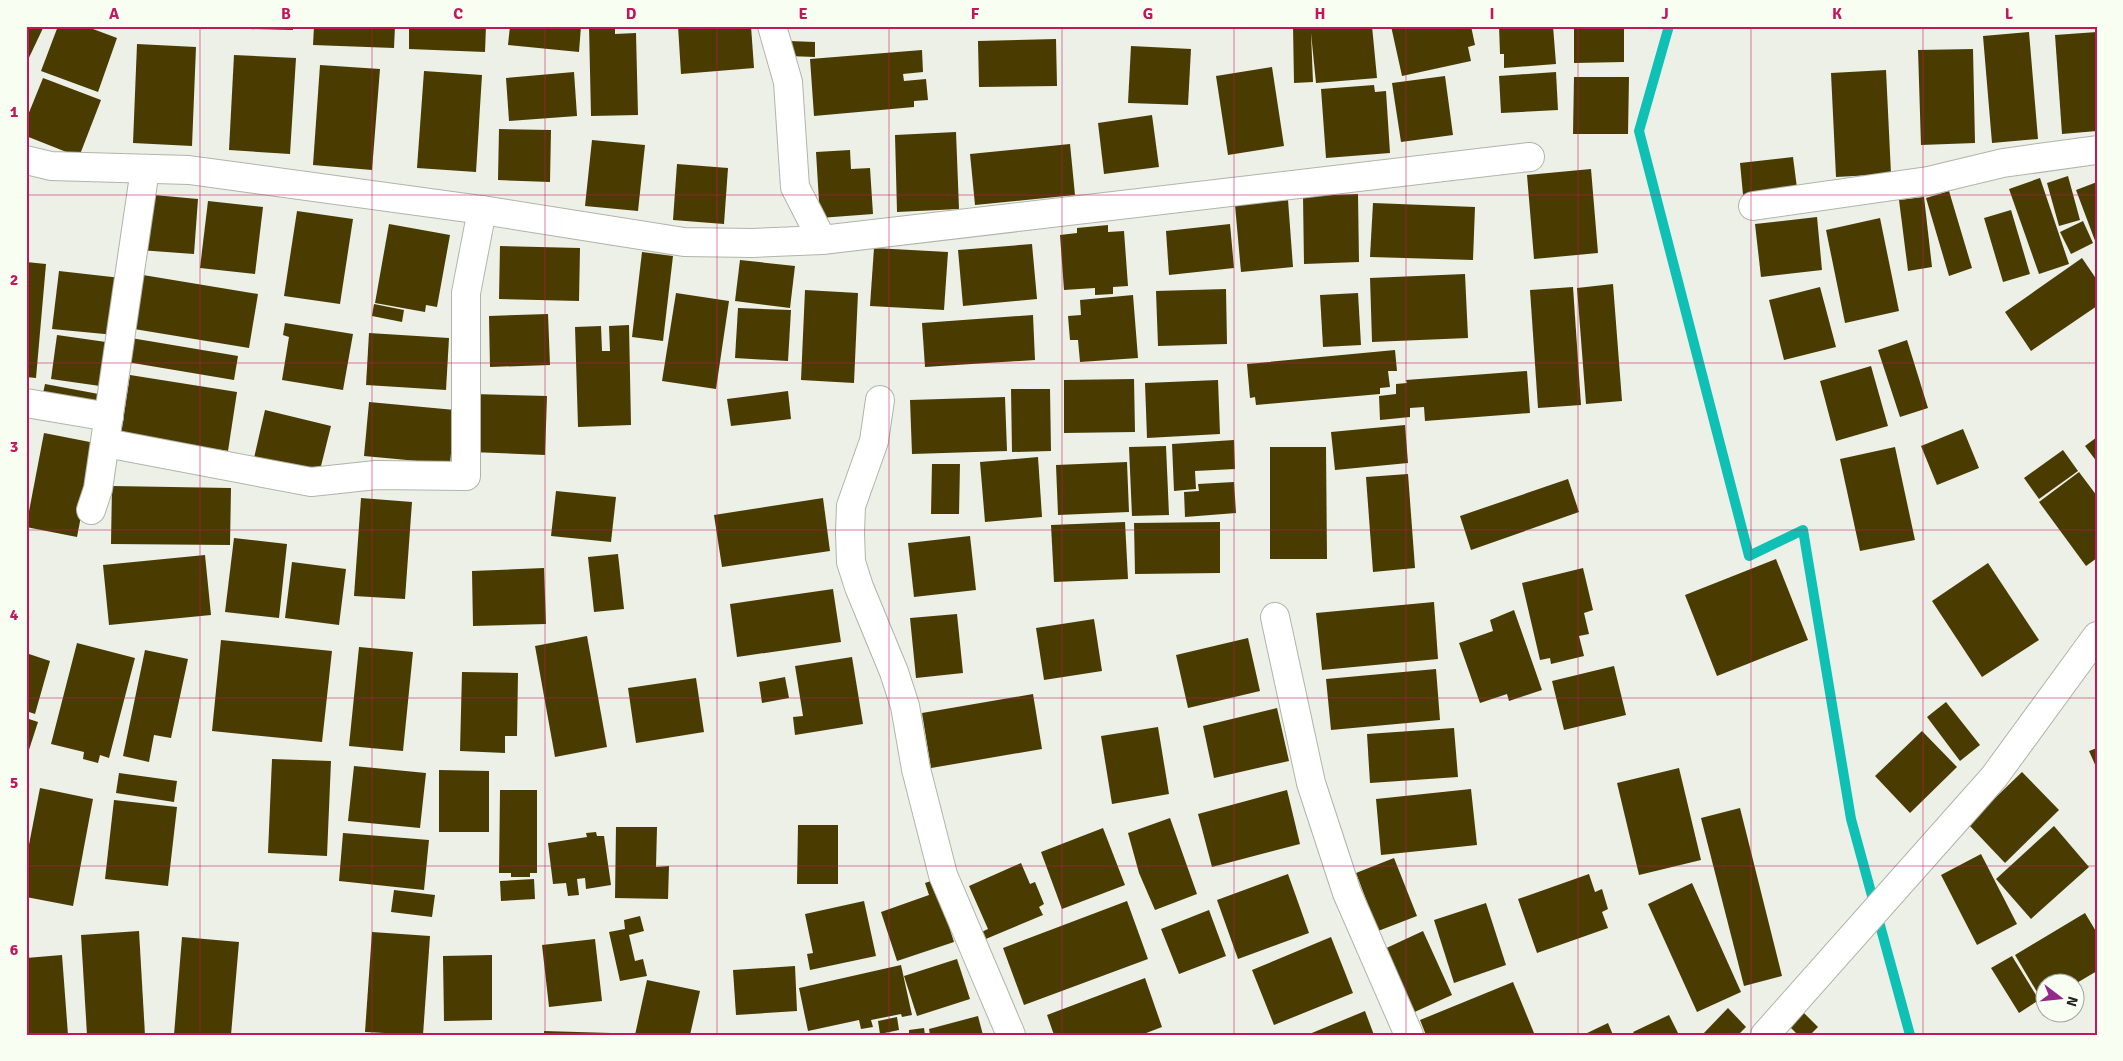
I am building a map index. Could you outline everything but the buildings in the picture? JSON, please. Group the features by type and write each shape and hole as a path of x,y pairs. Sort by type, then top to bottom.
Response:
{"street":[{"path":"772,26 788,82 795,187 822,240"},
{"path":"1753,206 1928,181 2003,163 2097,150"},
{"path":"26,160 51,166 189,170 482,210 684,242 752,243 822,240 1530,157"},
{"path":"91,510 98,489 145,170"},
{"path":"26,403 107,430 310,482 376,475 466,476 466,293 482,210"},
{"path":"880,400 874,441 852,506 850,533 851,562 858,586 894,672 905,706 916,769 943,875 1011,1035"},
{"path":"1275,617 1312,783 1344,884 1409,1035"},
{"path":"1765,1035 1994,776 2097,636"}],"waterway":[{"path":"1669,26 1639,131 1749,556 1803,530 1851,819 1910,1035"}]}
